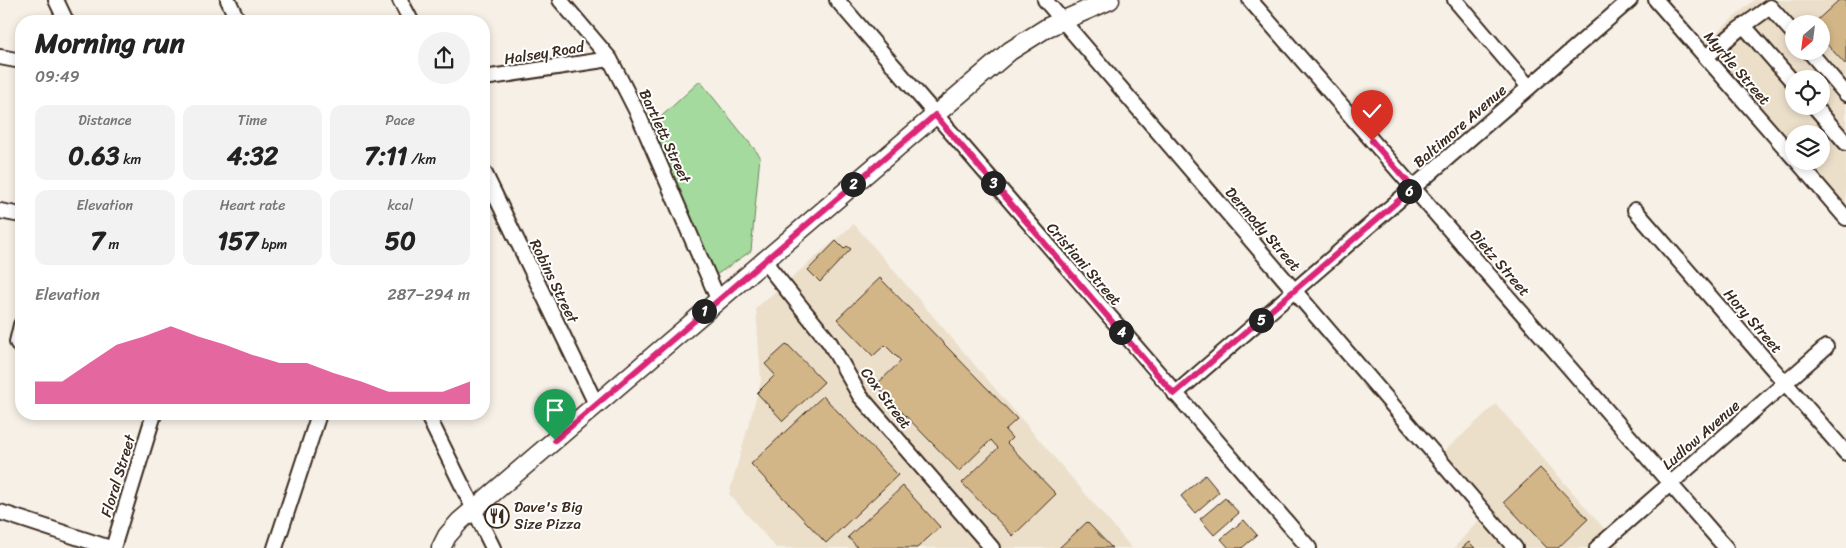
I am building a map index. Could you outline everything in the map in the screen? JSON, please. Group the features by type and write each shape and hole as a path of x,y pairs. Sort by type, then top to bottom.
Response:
{"main road":[{"path":"441,548 447,536 460,521 763,260 1010,52 1048,27 1110,0"}],"street":[{"path":"56,0 63,15"},
{"path":"228,0 235,15"},
{"path":"400,0 408,15"},
{"name":"Bartlett Street","path":"560,0 610,59 645,129 718,299"},
{"name":"Cristiani Street","path":"836,0 1308,548"},
{"name":"Dermody Street","path":"1044,0 1514,548"},
{"name":"Dietz Street","path":"1250,0 1726,548"},
{"path":"1455,0 1530,87"},
{"name":"Baltimore Avenue","path":"1174,394 1630,0"},
{"name":"Myrtle Street","path":"1656,0 1785,148"},
{"path":"1706,57 1774,4 1785,20"},
{"path":"1744,26 1785,73"},
{"path":"0,57 15,60"},
{"name":"Halsey Road","path":"490,77 610,59"},
{"path":"1817,60 1846,94"},
{"path":"1822,115 1846,144"},
{"path":"1805,170 1846,218"},
{"name":"Robins Street","path":"490,184 596,404"},
{"name":"Hory Street","path":"1635,210 1846,453"},
{"path":"0,211 15,214"},
{"name":"Cox Street","path":"763,260 830,343 860,396 992,548"},
{"name":"Ludlow Avenue","path":"1597,548 1826,347"},
{"name":"Floral Street","path":"112,548 152,420"},
{"path":"275,548 317,420"},
{"path":"430,420 492,548"},
{"path":"0,512 112,548"}],"shaded area":[{"path":"1754,0 1846,0 1846,210 1812,170 1830,170 1830,125 1785,125 1785,140 1703,44"},
{"path":"854,224 1132,548 776,548 729,494 761,381 756,308"},
{"path":"1496,404 1621,548 1454,548 1486,512 1439,456"}],"green space":[{"path":"700,81 760,156 751,251 716,275 651,126"}],"building":[{"path":"1839,0 1846,0 1846,65 1830,48 1830,15 1823,15"},
{"path":"836,241 844,249 847,246 851,249 820,282 808,270"},
{"path":"880,278 1017,419 1005,430 1012,438 1007,443 1056,494 1013,536 962,483 998,448 991,440 959,471 876,385 901,361 885,345 873,356 837,319"},
{"path":"787,344 824,382 783,421 757,393 775,375 765,364"},
{"path":"823,396 898,475 826,543 751,464"},
{"path":"1540,468 1588,519 1558,548 1547,548 1504,502"},
{"path":"1205,475 1219,492 1195,513 1181,496"},
{"path":"903,486 940,527 917,548 858,548 848,537"},
{"path":"1225,498 1239,513 1214,535 1200,519"},
{"path":"1244,520 1257,535 1242,548 1229,548 1221,539"},
{"path":"1087,522 1112,548 1059,548"},
{"path":"1469,542 1475,548 1462,548"}],"place":[{"name":"Dave's Big Size Pizza","path":"497,516"}],"route":[{"path":"555,440 935,115 1174,394 1413,188 1372,141"}]}
